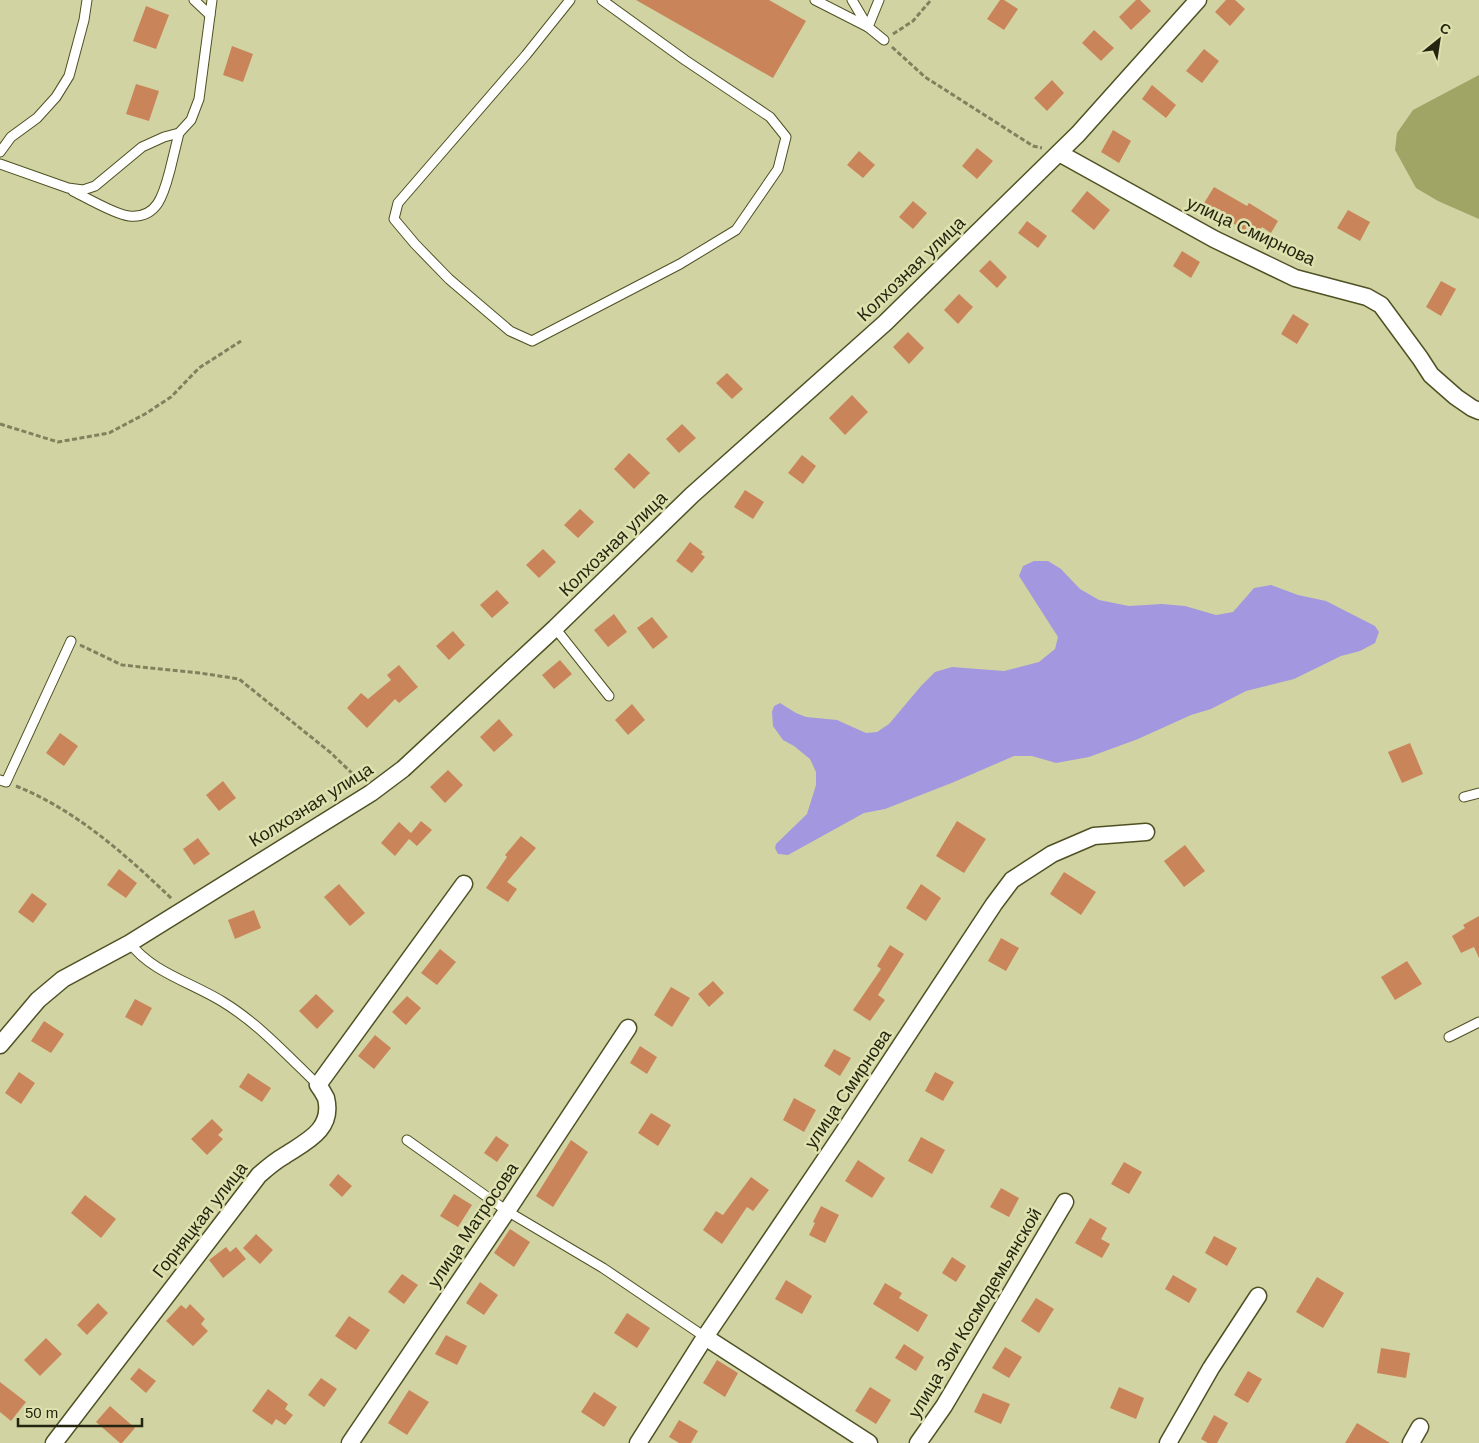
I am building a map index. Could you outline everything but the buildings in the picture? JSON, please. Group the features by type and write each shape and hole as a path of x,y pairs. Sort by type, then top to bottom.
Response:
{"street":[{"name":"Колхозная улица","path":"0,1045 38,1000 63,979 130,943 182,909 372,793 403,769 556,628 692,495 885,323 1090,122 1198,0"},
{"name":"улица Смирнова","path":"1059,153 1214,239 1295,278 1367,297 1381,305 1431,375 1456,397 1479,411"},
{"name":"улица Смирнова","path":"638,1443 704,1337 844,1133 1012,880 1052,854 1094,836 1146,832"},
{"path":"318,1085 464,884"},
{"name":"улица Матросова","path":"350,1443 628,1028"},
{"name":"Горняцкая улица","path":"54,1443 259,1175 318,1132 325,1122 327,1109 326,1098 318,1085"},
{"name":"улица Зои Космодемьянской","path":"918,1443 944,1406 1065,1202"},
{"path":"1168,1443 1211,1368 1258,1296"},
{"path":"704,1337 869,1443"},
{"path":"1411,1443 1420,1427"}],"lane":[{"path":"0,152 11,137 37,118 50,104 69,76 87,0"},
{"path":"194,0 210,14"},
{"path":"68,188 83,190 95,186 142,147 179,132 191,120 199,98 212,0"},
{"path":"570,0 526,55 398,203 394,219 415,244 449,278 510,331 532,341 680,264 736,230 778,169 786,137 770,117 685,60 602,0"},
{"path":"815,0 868,27 884,40"},
{"path":"852,0 868,27"},
{"path":"868,27 879,0"},
{"path":"0,164 68,188 95,203 127,216 143,216 156,205 164,194 179,132"},
{"path":"556,628 609,696"},
{"path":"3,781 71,641"},
{"path":"1464,797 1479,793"},
{"path":"130,943 137,953 151,963 223,1002 255,1024 318,1085"},
{"path":"1449,1037 1479,1022"},
{"path":"407,1140 507,1211 603,1268 704,1337"}],"path":[{"path":"931,0 913,21 884,40 925,77 1033,146 1059,153"},
{"path":"0,424 58,442 109,433 145,414 171,397 199,368 241,341"},
{"path":"71,641 122,665 200,673 239,680 331,753 372,793"},
{"path":"3,781 49,801 102,836 130,859 182,909"}],"green space":[{"path":"1479,75 1479,219 1438,201 1416,188 1395,150 1397,133 1413,110"}],"shaded area":[{"path":"1034,561 1048,561 1061,569 1080,589 1099,600 1129,606 1162,604 1185,606 1216,615 1233,612 1254,588 1271,585 1298,595 1326,601 1375,626 1379,632 1375,643 1360,651 1341,656 1294,679 1246,691 1211,709 1191,715 1138,739 1089,757 1056,763 1032,756 1014,756 885,809 864,813 788,855 778,854 775,848 776,844 807,814 816,785 816,772 810,759 783,740 773,726 772,712 774,706 780,703 806,717 837,720 866,733 877,732 889,724 935,672 952,667 1004,671 1039,662 1055,649 1058,637 1019,576 1023,566"}]}
